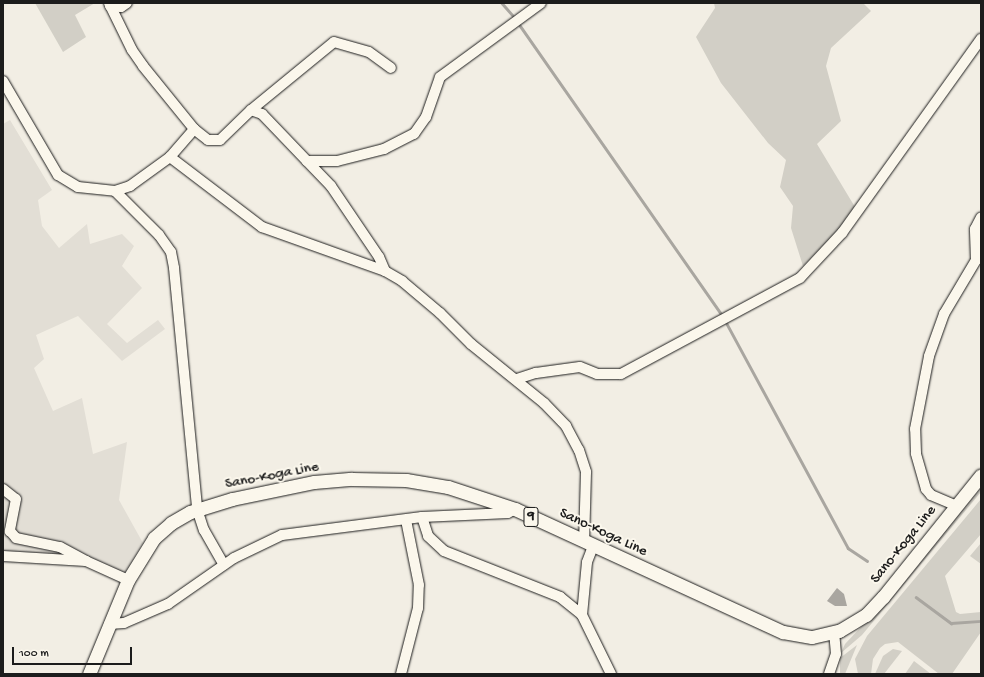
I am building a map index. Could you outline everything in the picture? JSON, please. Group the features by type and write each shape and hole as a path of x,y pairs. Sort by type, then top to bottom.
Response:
{"main road":[{"name":"Sano-Koga Line","path":"90,674 128,580 154,538 171,523 197,509 314,482 369,479 406,480 448,487 515,509 783,632 812,637 834,633 856,623 883,597 981,475"}],"street":[{"path":"110,5 121,7 127,3"},
{"path":"307,160 337,161 384,149 414,134 422,125 440,78 541,3"},
{"path":"110,5 139,61 194,128 208,140 220,140 251,110 334,42 370,52 391,68"},
{"path":"517,379 536,373 580,367 597,374 621,374 800,278 842,233 981,39"},
{"path":"3,81 58,175 78,187 115,191 130,186 170,158 194,128"},
{"path":"251,110 262,114 331,186 379,257 385,271"},
{"path":"170,158 262,227 385,271 421,296 471,344 517,379 566,426 579,450 586,472 589,544 582,615"},
{"path":"115,191 159,235 173,259 197,509 204,530 224,565"},
{"path":"957,506 931,495 926,490 916,453 915,429 929,356 944,314 973,266 976,255 975,230 981,218"},
{"path":"3,489 16,499 10,531 16,538 60,547 86,561 128,580"},
{"path":"109,624 124,623 168,604 247,550 282,535 422,517 491,515 508,513 515,509"},
{"path":"422,517 428,536 444,551 560,597 582,615 611,674"},
{"path":"401,674 418,608 419,585 406,520"},
{"path":"3,556 86,561"},
{"path":"829,674 836,654 834,633"}],"shaded area":[{"path":"35,3 95,3 75,15 86,37 63,52"},
{"path":"714,3 863,3 871,11 831,48 826,66 841,121 817,144 858,212 803,266 791,228 793,206 780,187 786,160 768,143 721,83 696,37 715,8"},
{"path":"10,120 52,190 38,200 42,226 59,248 87,224 90,244 122,234 134,246 122,266 142,288 107,324 127,343 158,320 165,329 122,361 78,316 36,335 44,359 34,368 53,411 82,398 93,454 127,442 119,500 143,543 127,570 122,573 86,557 3,553 3,124"},
{"path":"981,488 981,492 862,635 841,653 845,644 892,594"},
{"path":"981,499 981,534 945,576 956,612 960,614 981,612 981,632 952,674 939,674 898,642 885,644 880,648 873,659 871,674 858,674 855,659 867,636"},
{"path":"981,543 981,564 970,556"},
{"path":"837,588 844,594 847,606 835,606 827,601"},
{"path":"857,645 845,674 840,674 840,658"},
{"path":"893,649 902,651 884,674 875,674 883,656"},
{"path":"914,661 931,674 905,674"}],"waterway":[{"path":"502,3 514,17"},
{"path":"519,24 722,315"},
{"path":"726,322 848,548 867,561"},
{"path":"916,597 951,623 981,621"}]}
